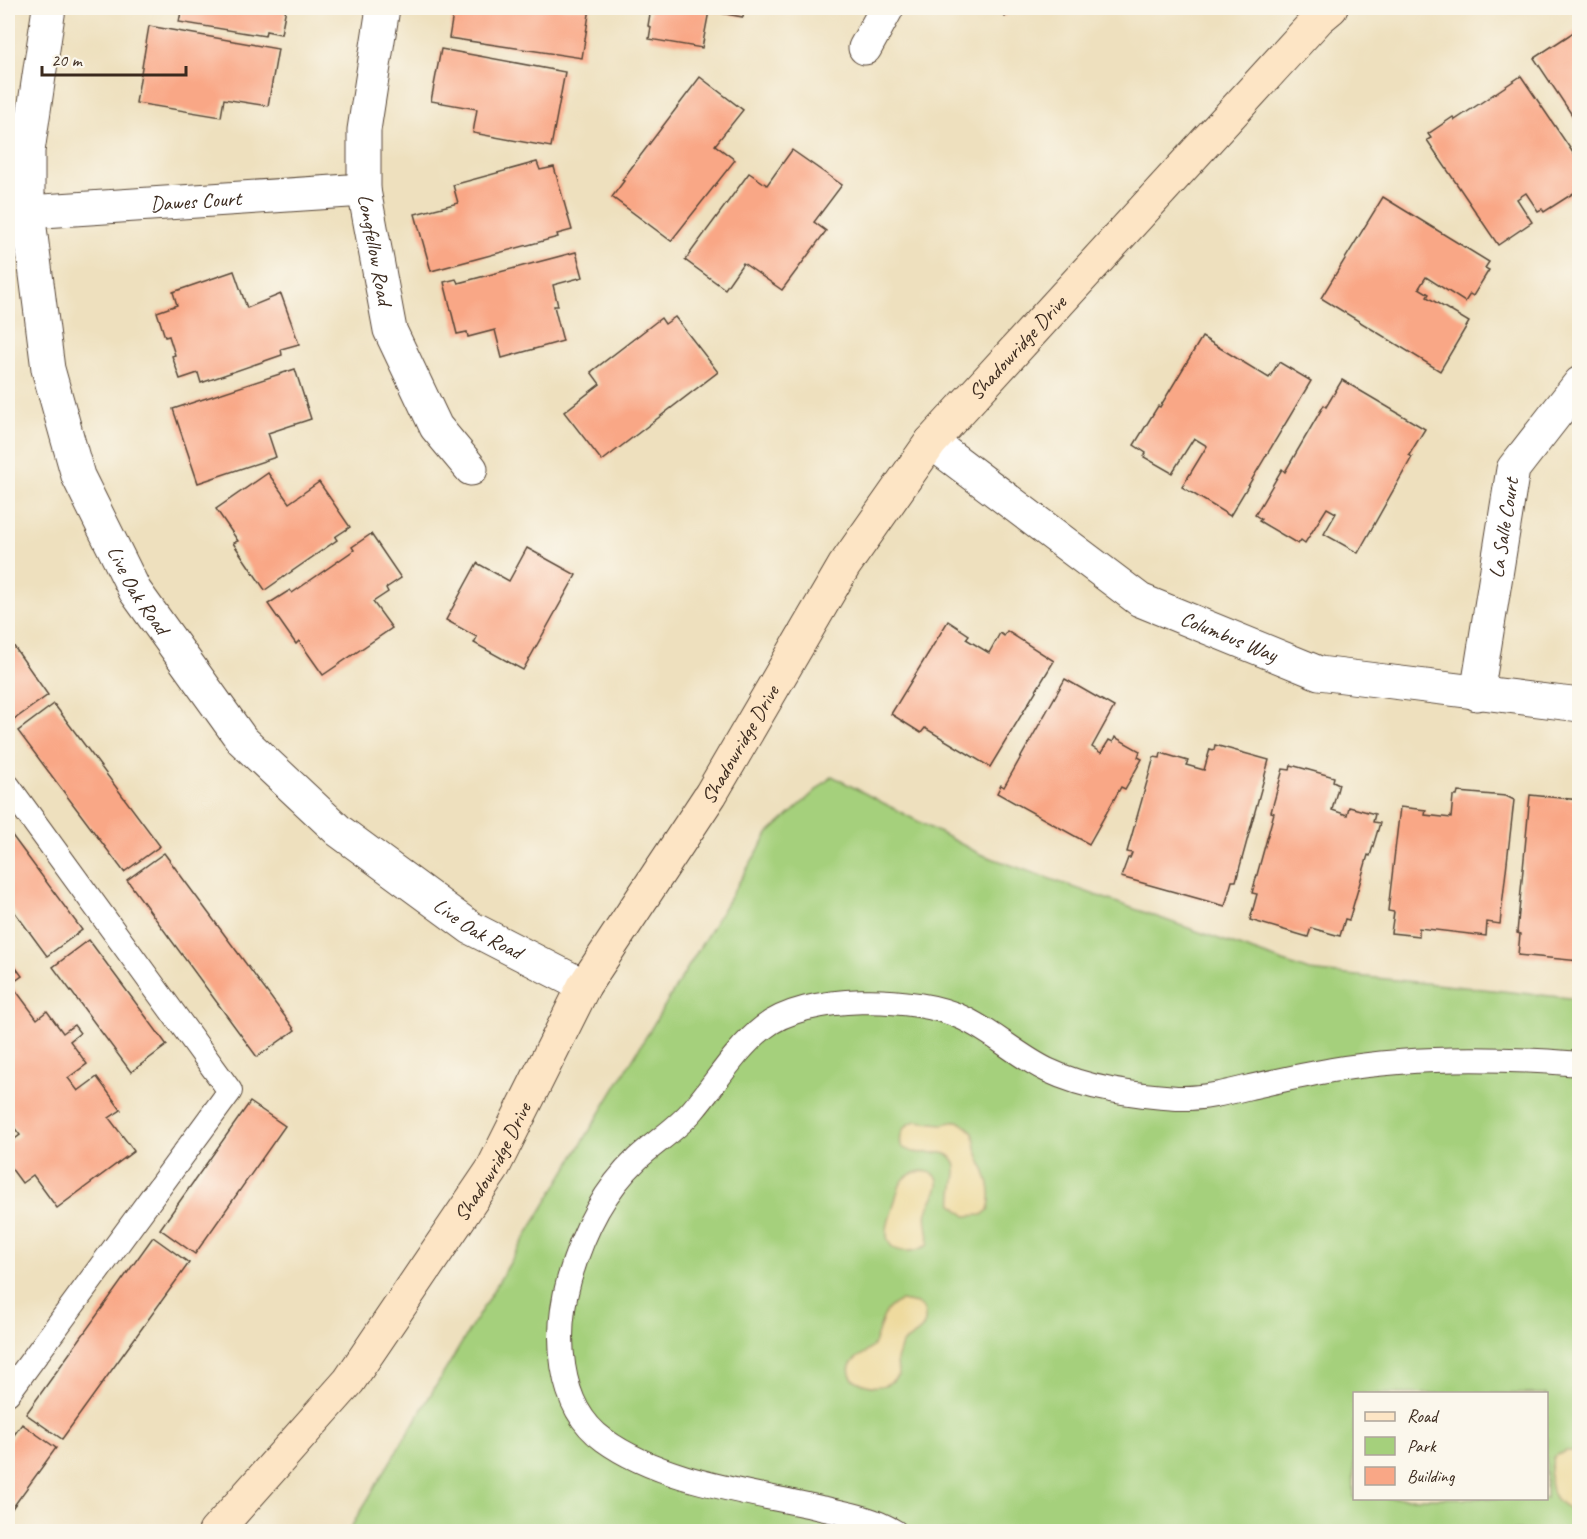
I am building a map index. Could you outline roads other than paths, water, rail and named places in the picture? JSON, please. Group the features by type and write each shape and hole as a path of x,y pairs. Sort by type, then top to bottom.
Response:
{"main road":[{"name":"Shadowridge Drive","path":"215,1532 349,1381 492,1170 584,986 711,794 844,566 931,442 1319,18 1331,8"}],"street":[{"name":"Live Oak Road","path":"49,8 28,151 28,212 48,369 78,476 135,591 242,740 339,831 471,928 584,986"},
{"name":"Longfellow Road","path":"383,8 364,130 364,190 390,330 436,427 471,469"},
{"path":"865,48 887,8"},
{"name":"Dawes Court","path":"28,212 364,190"},
{"name":"La Salle Court","path":"1477,694 1513,469 1580,383"},
{"name":"Columbus Way","path":"931,442 1140,600 1319,673 1580,705"}],"lane":[{"path":"8,786 230,1092 8,1393"},
{"path":"895,1532 877,1522 858,1516 707,1483 649,1465 602,1439 578,1412 566,1380 561,1348 561,1307 576,1256 593,1215 613,1185 637,1159 690,1114 746,1044 766,1025 794,1012 828,1003 909,1003 935,1007 980,1026 1047,1070 1057,1074 1088,1085 1178,1098 1206,1097 1334,1070 1395,1061 1477,1059 1538,1060 1580,1064"}]}
